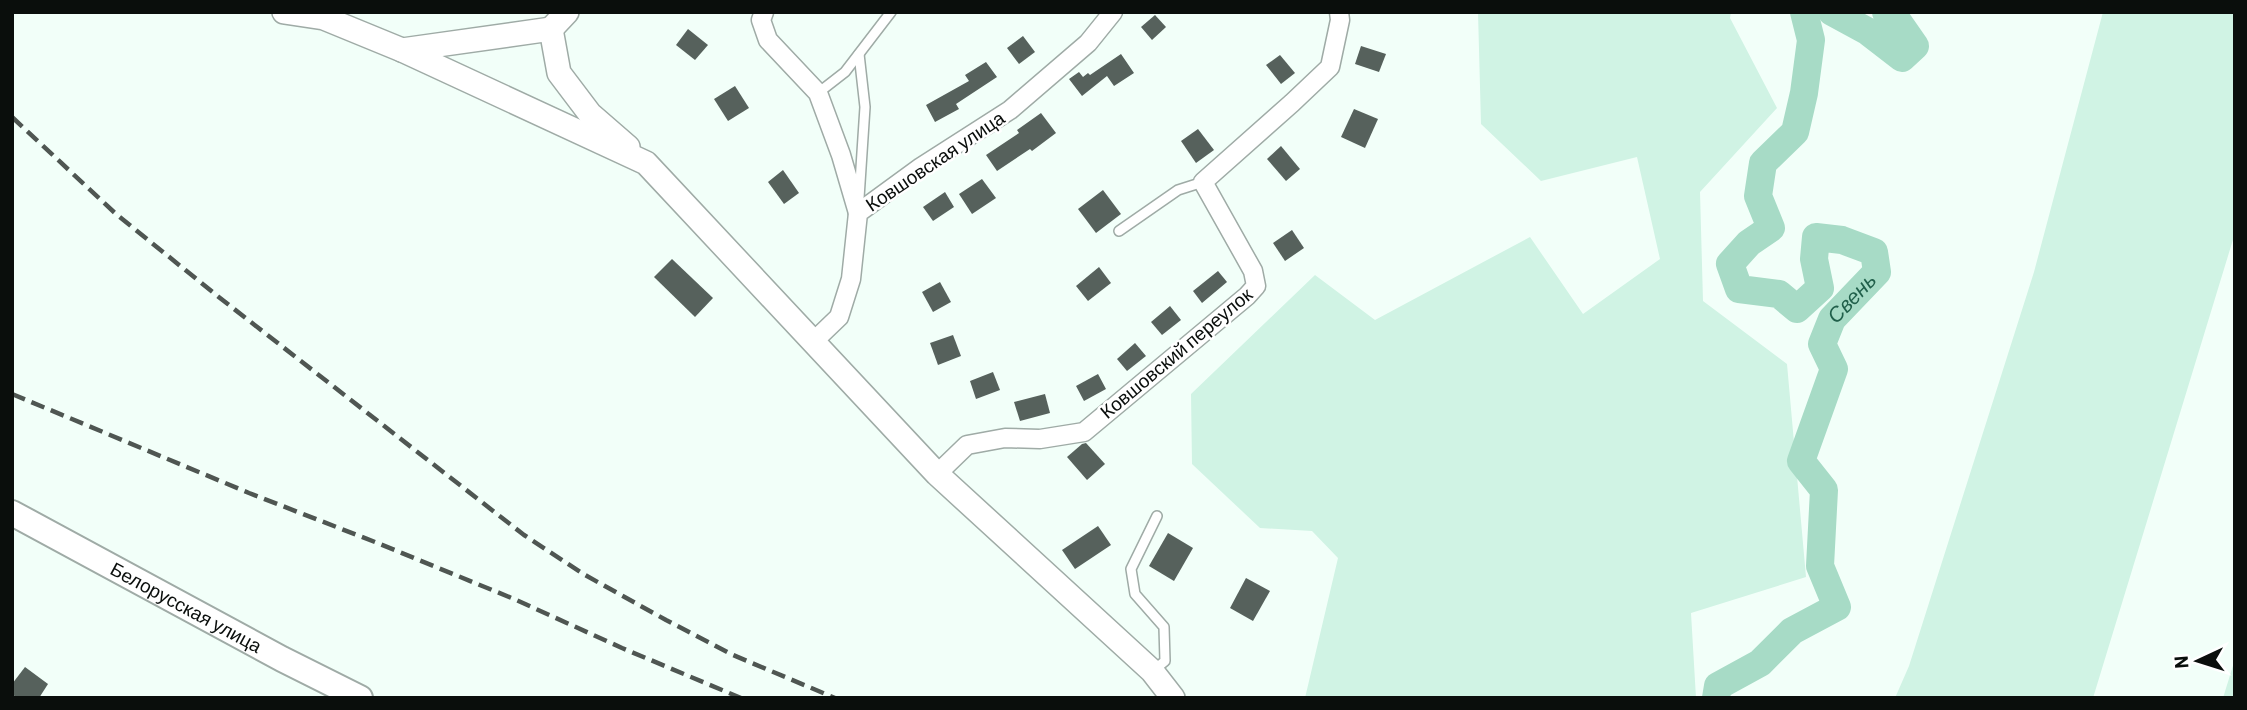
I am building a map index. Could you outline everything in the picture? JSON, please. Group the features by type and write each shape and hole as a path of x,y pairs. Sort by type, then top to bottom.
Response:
{"main road":[{"name":"Белорусская улица","path":"12,513 282,659 360,698"}],"street":[{"path":"284,12 324,18 402,50 646,163"},
{"path":"764,12 761,20 768,40 818,93 841,155 858,213"},
{"name":"Ковшовская улица","path":"814,341 839,317 851,279 858,213 921,167 1010,110 1088,43 1113,12"},
{"path":"1203,182 1330,67 1340,20 1339,12"},
{"path":"402,50 559,20 559,74 590,114 646,163 937,474 1152,671 1173,698"},
{"name":"Ковшовский переулок","path":"937,474 967,445 1005,438 1040,439 1084,432 1247,296 1256,286 1253,271 1203,182"}],"lane":[{"path":"818,93 845,72 891,12"},
{"path":"858,213 865,107 859,54"},
{"path":"1119,231 1178,190 1203,182"},
{"path":"1152,671 1165,661 1164,627 1135,594 1131,569 1157,516"}],"green space":[{"path":"1478,12 1731,12 1730,18 1777,108 1700,192 1703,301 1787,364 1806,577 1691,613 1696,698 1305,698 1338,558 1312,531 1260,528 1192,464 1191,394 1315,275 1375,320 1530,237 1583,314 1660,259 1637,157 1541,181 1481,124"},
{"path":"2103,12 2235,12 2235,233 2093,698 1895,698 1909,666 2034,272"},
{"path":"2235,659 2235,698 2223,698"}],"building":[{"path":"1155,15 1166,27 1152,40 1141,27"},
{"path":"688,29 708,45 695,60 676,45"},
{"path":"1023,36 1035,52 1019,64 1007,48"},
{"path":"1361,46 1386,54 1379,72 1355,64"},
{"path":"1121,54 1134,73 1114,86 1107,76 1082,96 1069,79 1079,72 1083,77 1088,73 1090,75"},
{"path":"1280,55 1295,73 1281,84 1266,65"},
{"path":"986,62 997,77 956,104 959,109 935,122 926,105 969,81 965,75"},
{"path":"735,86 749,108 728,121 714,99"},
{"path":"1354,109 1378,119 1365,148 1341,137"},
{"path":"1041,113 1056,133 1032,151 1030,149 997,171 986,155 1019,133 1017,130"},
{"path":"1198,129 1214,150 1196,163 1181,141"},
{"path":"1281,146 1300,169 1286,181 1267,159"},
{"path":"783,170 799,193 784,204 768,182"},
{"path":"982,179 996,198 972,214 959,194"},
{"path":"1103,190 1121,214 1096,233 1078,209"},
{"path":"945,192 954,207 933,221 923,207"},
{"path":"1292,230 1304,248 1285,261 1273,243"},
{"path":"672,259 713,298 695,317 654,277"},
{"path":"1099,267 1111,283 1088,301 1076,286"},
{"path":"1218,271 1227,282 1202,303 1193,291"},
{"path":"940,282 951,302 933,312 922,292"},
{"path":"1170,306 1181,320 1162,335 1151,322"},
{"path":"953,335 961,356 938,365 930,343"},
{"path":"1135,343 1146,356 1127,371 1117,359"},
{"path":"993,372 1000,390 976,399 970,381"},
{"path":"1098,374 1106,389 1084,401 1076,386"},
{"path":"1045,394 1050,413 1020,421 1014,402"},
{"path":"1086,443 1105,464 1087,480 1067,457"},
{"path":"1098,526 1111,545 1075,569 1062,550"},
{"path":"1168,533 1193,548 1174,581 1149,566"},
{"path":"1246,578 1270,591 1253,621 1230,608"},
{"path":"25,667 48,684 39,698 17,698 12,694 12,684"}],"waterway":[{"name":"Свень","path":"1716,698 1718,686 1760,663 1792,631 1837,607 1820,566 1824,490 1801,461 1834,369 1822,344 1832,319 1877,272 1874,252 1842,240 1816,237 1814,259 1820,288 1797,309 1779,294 1739,289 1730,264 1749,243 1771,228 1758,196 1763,163 1795,132 1804,93 1811,40 1804,12"},
{"name":"Свень","path":"1832,12 1867,31 1902,58 1915,46 1899,23 1886,12"}],"railway":[{"path":"12,117 116,214 524,535 585,575 666,620 733,655 835,698"},
{"path":"12,394 514,599 741,698"}]}
